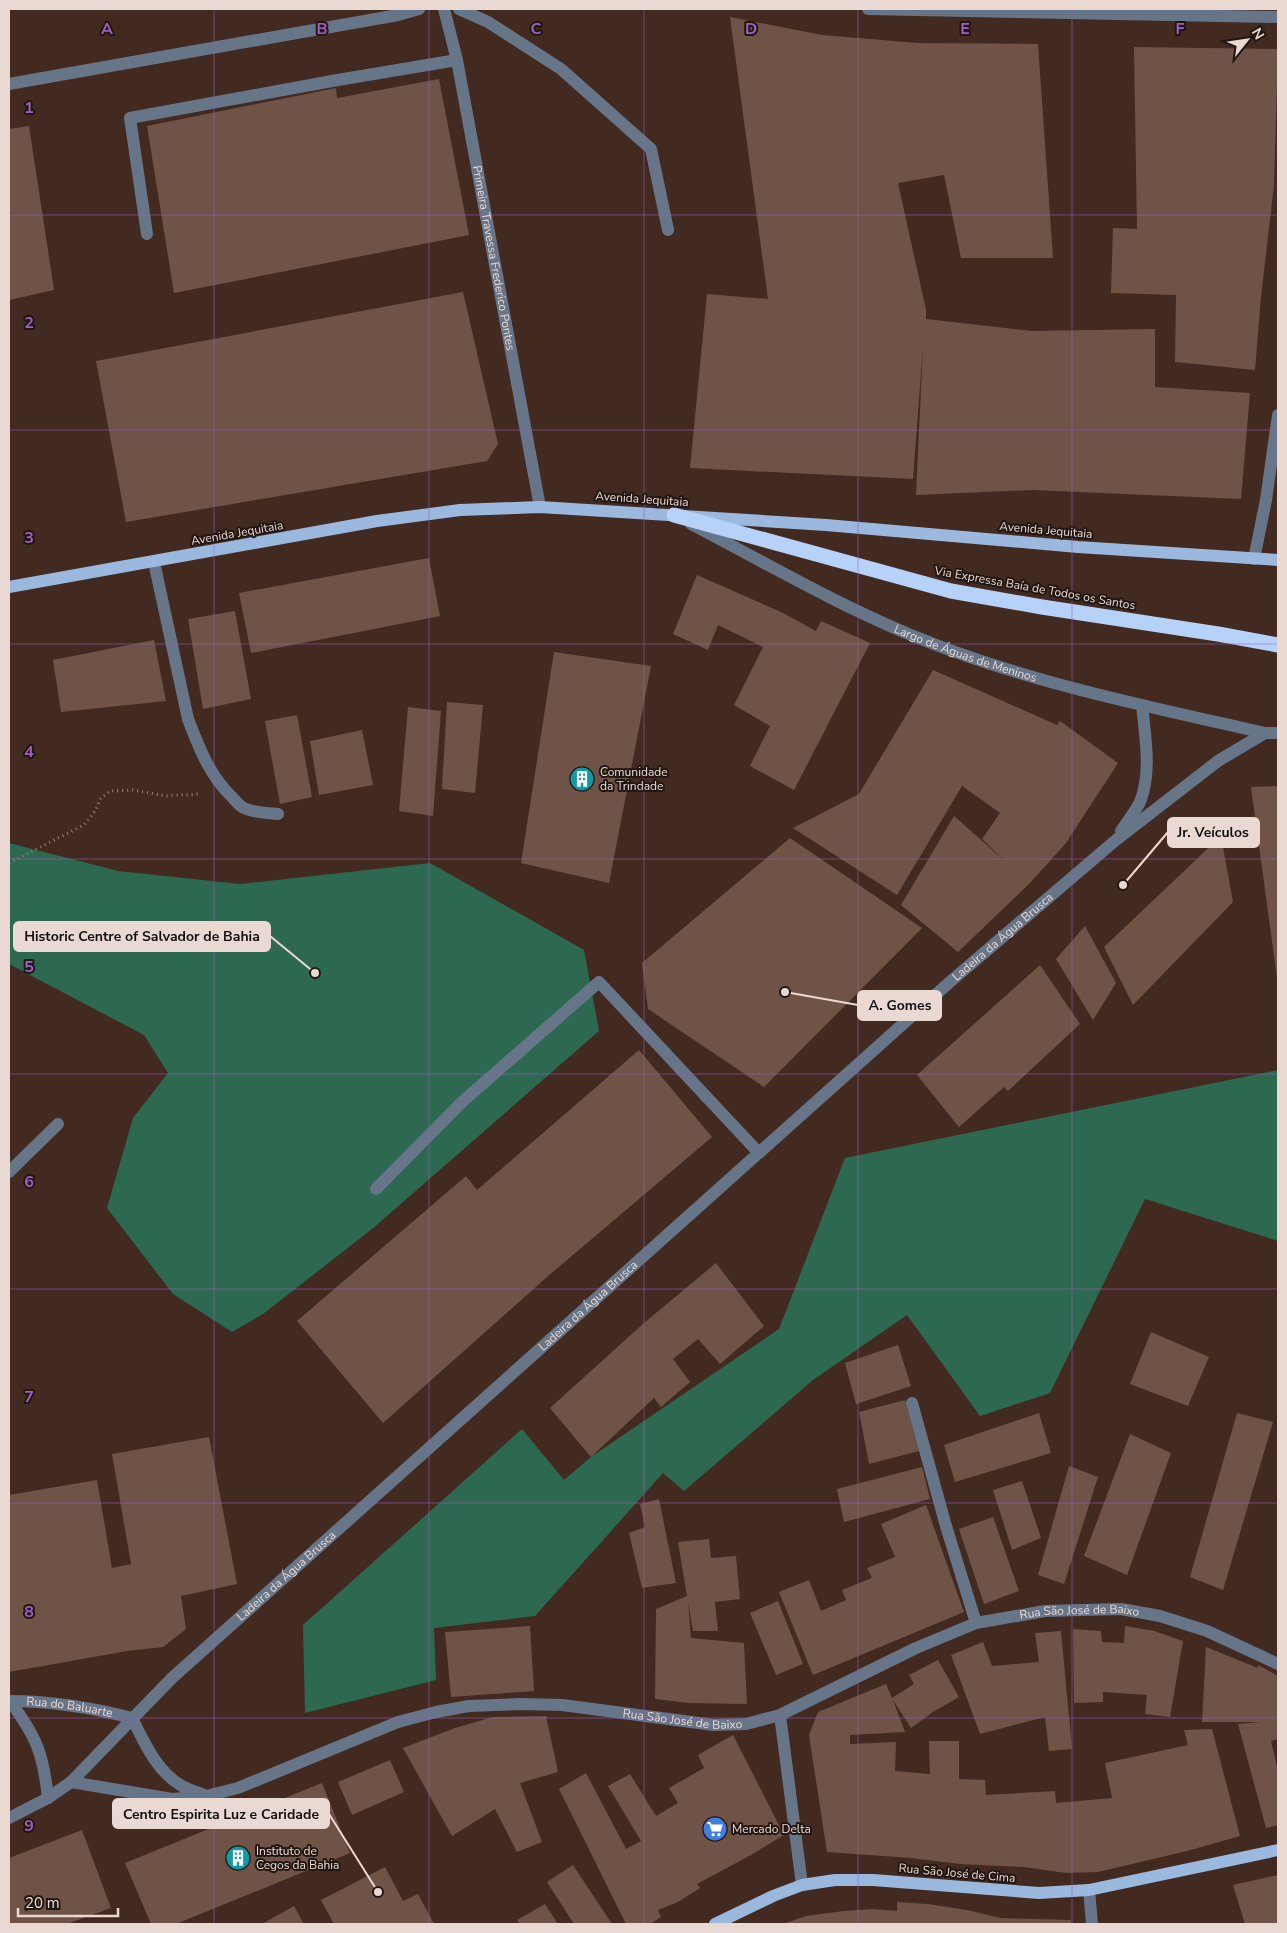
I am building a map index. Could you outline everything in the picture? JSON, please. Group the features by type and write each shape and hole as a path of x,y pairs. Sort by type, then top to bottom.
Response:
{"highway":[{"name":"Via Expressa Baía de Todos os Santos","path":"674,515 951,591 1278,645"}],"main road":[{"name":"Avenida Jequitaia","path":"9,588 386,520 460,510 540,507 826,525 1078,547 1278,560"},
{"name":"Rua São José de Cima","path":"715,1924 759,1902 802,1885 835,1880 873,1880 1039,1893 1089,1890 1278,1850"}],"street":[{"path":"9,84 398,15 419,9"},
{"name":"Primeira Travessa Frederico Pontes","path":"444,9 457,60 540,507"},
{"path":"459,9 488,22 561,69 651,149 668,230"},
{"path":"868,9 1278,17"},
{"path":"147,234 130,118 457,60"},
{"path":"1254,559 1266,500 1278,415"},
{"name":"Largo de Águas de Meninos","path":"674,515 872,618 912,636 993,666 1142,705 1272,733"},
{"path":"154,562 188,719 209,767 222,788 243,808 260,813 278,814"},
{"name":"Ladeira da Água Brusca","path":"1116,840 1140,802 1146,774 1146,744 1142,705"},
{"name":"Ladeira da Água Brusca","path":"9,1818 48,1798 71,1782 172,1678 951,981 1116,840 1218,761 1272,733"},
{"path":"376,1189 462,1102 599,982 759,1153"},
{"path":"9,1172 58,1124"},
{"path":"912,1403 946,1526 976,1623"},
{"name":"Rua São José de Baixo","path":"71,1782 172,1799 206,1796 238,1788 398,1722 469,1706 562,1705 654,1719 721,1725 746,1724 780,1715 916,1648 976,1623 1044,1610 1120,1609 1160,1616 1207,1631 1278,1664"},
{"path":"9,1701 28,1725 37,1741 44,1767 48,1798"},
{"name":"Rua do Baluarte","path":"9,1701 52,1702 87,1707 132,1718"},
{"path":"780,1715 802,1885"},
{"path":"132,1718 162,1770 181,1786 206,1796"},
{"path":"1089,1890 1092,1924"}],"path":[{"path":"9,863 84,825 96,810 100,799 110,791 133,790 166,796 196,794 222,788"}],"green space":[{"path":"9,843 118,871 240,884 430,863 584,950 599,1031 372,1229 263,1314 232,1332 173,1294 107,1208 133,1118 168,1073 144,1035 9,964"},
{"path":"1278,1070 1278,1241 1145,1199 1050,1393 980,1416 907,1315 813,1380 684,1491 663,1473 535,1616 434,1628 436,1680 305,1713 303,1625 522,1429 564,1480 591,1457 779,1329 845,1158"}],"building":[{"path":"730,17 822,35 917,43 1038,44 1053,258 961,258 944,175 898,183 926,310 926,319 1031,331 1155,329 1155,387 1250,393 1241,499 1032,490 916,495 923,346 913,479 690,468 707,294 768,299"},
{"path":"1134,47 1278,49 1274,185 1255,370 1175,362 1176,295 1111,293 1113,228 1137,229"},
{"path":"439,79 469,235 174,293 147,126 336,88 337,98"},
{"path":"29,126 54,290 9,300 9,129"},
{"path":"463,292 498,444 487,461 126,522 96,361"},
{"path":"429,558 440,616 251,653 239,593"},
{"path":"697,575 781,612 816,631 821,621 870,643 794,790 750,766 770,726 734,705 763,647 718,625 708,650 673,634"},
{"path":"235,611 251,699 203,709 188,619"},
{"path":"154,640 166,701 61,712 53,660"},
{"name":"Comunidade da Trindade","path":"554,652 651,666 609,883 521,863"},
{"path":"933,670 1057,725 1060,721 1118,763 1066,843 1030,883 958,952 901,905 954,816 1006,862 982,839 1000,813 962,786 897,895 793,828 859,794"},
{"path":"447,702 483,705 475,793 442,789"},
{"path":"408,707 441,711 433,816 399,811"},
{"path":"297,715 312,797 280,804 265,721"},
{"path":"362,730 373,785 319,795 310,741"},
{"path":"1278,786 1278,978 1277,978 1251,787"},
{"path":"1221,836 1233,902 1133,1005 1104,947"},
{"path":"790,838 922,928 764,1087 648,1009 642,963"},
{"path":"1085,926 1116,983 1093,1020 1056,959"},
{"path":"1040,965 1080,1024 1008,1091 1004,1087 959,1127 917,1075"},
{"path":"639,1050 712,1137 547,1277 383,1423 297,1321 466,1176 477,1190"},
{"path":"716,1263 764,1326 720,1364 698,1339 673,1359 690,1382 661,1407 654,1398 591,1457 550,1408 644,1323"},
{"path":"1151,1332 1209,1357 1188,1406 1130,1384"},
{"path":"898,1345 911,1386 856,1404 845,1363"},
{"path":"905,1400 919,1451 869,1464 859,1412"},
{"path":"1039,1413 1051,1453 955,1482 944,1445"},
{"path":"1237,1413 1273,1422 1223,1590 1190,1577"},
{"path":"1130,1434 1171,1453 1127,1575 1084,1556"},
{"path":"209,1437 237,1584 181,1596 186,1629 163,1647 127,1651 9,1672 9,1495 97,1480 112,1568 131,1564 112,1454"},
{"path":"1069,1466 1098,1477 1064,1584 1038,1575"},
{"path":"922,1467 930,1499 844,1522 837,1489"},
{"path":"1022,1481 1041,1538 1012,1550 993,1490"},
{"path":"659,1499 676,1583 642,1588 629,1533 645,1527 640,1504"},
{"path":"926,1505 964,1612 813,1675 779,1592 809,1580 821,1611 846,1600 842,1590 872,1578 867,1568 895,1557 881,1524"},
{"path":"993,1517 1019,1591 984,1604 959,1529"},
{"path":"709,1539 711,1558 736,1556 740,1599 715,1602 718,1631 693,1631 688,1602 691,1638 744,1643 747,1704 690,1703 655,1699 656,1609 687,1596 678,1542"},
{"path":"778,1601 803,1664 776,1675 750,1613"},
{"path":"530,1626 534,1691 451,1697 445,1632"},
{"path":"1125,1626 1154,1631 1183,1641 1170,1717 1145,1714 1147,1695 1103,1692 1103,1702 1074,1703 1073,1629 1101,1631 1102,1642 1124,1643"},
{"path":"1061,1631 1072,1749 1049,1751 1045,1717 980,1734 951,1655 983,1642 992,1666 1039,1662 1035,1633"},
{"path":"1206,1647 1258,1668 1258,1665 1278,1676 1278,1739 1271,1741 1278,1771 1278,1825 1266,1828 1238,1724 1261,1722 1202,1722"},
{"path":"938,1660 959,1697 933,1712 911,1728 893,1700 905,1732 850,1735 850,1744 896,1742 895,1771 930,1774 929,1741 959,1741 959,1779 985,1780 986,1795 1055,1791 1056,1803 1112,1798 1105,1763 1188,1745 1184,1730 1212,1729 1240,1836 1187,1851 1098,1872 1066,1873 1024,1867 960,1864 911,1858 827,1852 809,1735 818,1712 886,1684 892,1698 914,1684 909,1675"},
{"path":"546,1716 558,1772 520,1783 542,1842 517,1852 495,1809 452,1836 403,1748 455,1728 493,1717"},
{"path":"733,1735 784,1835 697,1884 700,1888 678,1902 658,1910 661,1917 650,1924 626,1924 559,1789 586,1773 626,1849 641,1841 608,1786 630,1774 656,1816 678,1803 669,1788 704,1768 698,1755"},
{"path":"390,1760 404,1792 352,1815 338,1782"},
{"name":"Instituto de Cegos da Bahia","path":"322,1783 350,1853 176,1924 151,1924 125,1863"},
{"path":"82,1830 111,1908 67,1924 9,1924 9,1858"},
{"path":"573,1865 612,1924 574,1924 547,1882"},
{"path":"385,1867 403,1901 418,1894 434,1924 334,1924 321,1900"},
{"path":"1278,1875 1278,1924 1245,1924 1233,1885"},
{"path":"897,1902 928,1904 967,1910 1000,1918 1071,1920 1071,1924 783,1924 806,1916 844,1911 873,1909 897,1911"},
{"path":"545,1904 558,1924 520,1924 517,1920"},
{"path":"294,1906 304,1924 262,1924"}],"place":[{"name":"Comunidade da Trindade","path":"582,779"},
{"name":"Jr. Veículos","path":"1123,885"},
{"name":"Historic Centre of Salvador de Bahia","path":"315,973"},
{"name":"A. Gomes","path":"785,992"},
{"name":"Mercado Delta","path":"715,1829"},
{"name":"Instituto de Cegos da Bahia","path":"238,1858"},
{"name":"Centro Espirita Luz e Caridade","path":"378,1892"}]}
